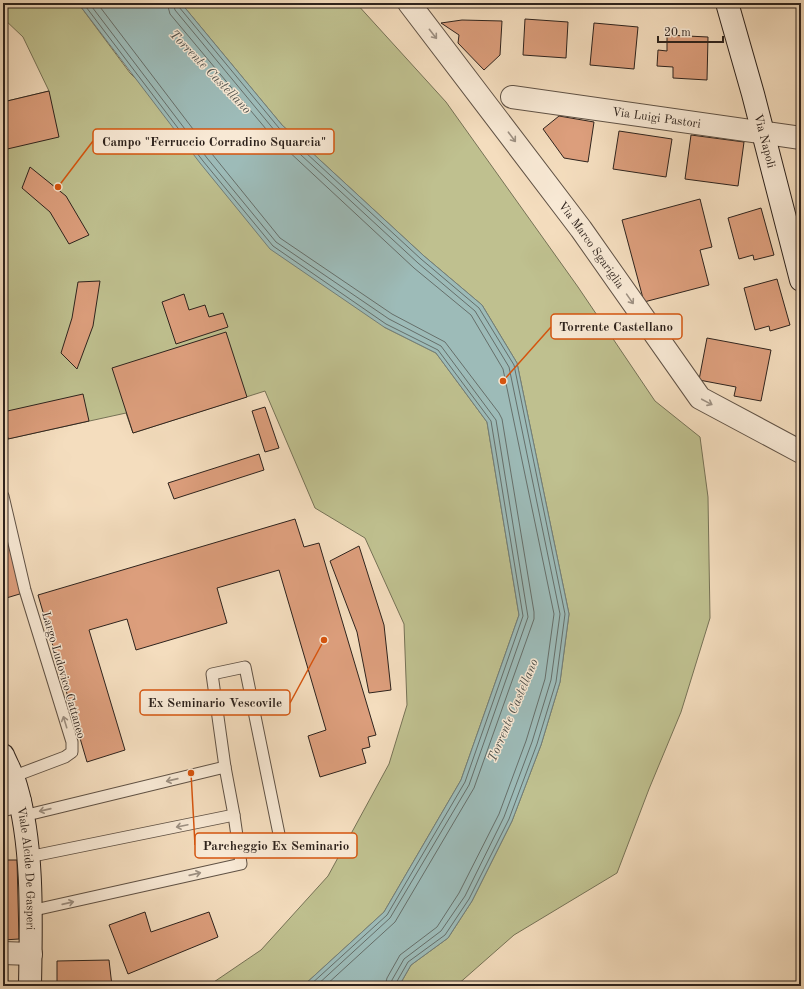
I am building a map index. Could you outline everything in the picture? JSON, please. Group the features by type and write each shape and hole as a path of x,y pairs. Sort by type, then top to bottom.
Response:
{"street":[{"name":"Via Marco Sgariglia","path":"409,3 581,229 700,398 801,452"},
{"name":"Via Napoli","path":"727,3 800,269"},
{"name":"Via Luigi Pastori","path":"512,97 801,138"},
{"name":"Viale Alcide De Gasperi","path":"3,755 12,777 15,807 28,857 31,954 30,986"},
{"path":"3,953 31,954"}],"lane":[{"name":"Largo Ludovico Cattaneo","path":"3,496 25,590 72,742 72,752 65,758 12,777"},
{"path":"30,911 240,864 234,815 225,767 212,674 245,667 280,839 239,854"},
{"path":"15,807 225,767"},
{"path":"28,857 234,815"}],"green space":[{"path":"3,3 78,3 130,73 384,327 436,353 487,422 519,615 461,780 384,912 303,986 208,986 261,950 328,876 389,764 407,705 404,624 365,538 315,508 265,391 133,433 126,413 3,440 3,102 49,91 23,37 3,18"},
{"path":"181,3 356,3 446,102 578,287 655,401 700,437 708,497 710,618 681,712 649,789 617,873 514,935 456,986 399,986 411,965 448,938 472,901 512,821 541,745 560,682 569,614 517,363 482,305 424,256 282,125"},
{"path":"8,953 8,986 3,986 3,956"}],"water":[{"path":"78,3 181,3 282,125 424,256 482,305 517,363 569,614 560,682 541,745 512,821 472,901 448,938 411,965 399,986 303,986 384,912 461,780 519,615 487,422 436,353 384,327 270,249 200,163"}],"building":[{"path":"525,19 568,22 566,58 523,55"},
{"path":"462,20 502,21 500,55 484,70 458,43 459,35 441,23"},
{"path":"594,23 638,27 634,69 590,65"},
{"path":"667,35 708,37 707,80 673,78 673,67 657,66 658,50 667,51"},
{"path":"49,91 59,137 3,150 3,102"},
{"path":"559,116 594,122 588,162 564,158 543,129"},
{"path":"619,131 672,139 666,177 613,169"},
{"path":"691,135 744,142 738,186 685,179"},
{"path":"30,167 66,196 89,235 69,244 50,212 22,188"},
{"path":"700,199 712,247 700,250 709,285 644,302 622,220"},
{"path":"761,208 774,255 754,260 753,255 739,259 728,218"},
{"path":"777,279 790,325 770,331 769,326 755,330 744,288"},
{"path":"100,281 93,326 77,369 61,353 72,318 78,282"},
{"path":"184,294 189,310 205,305 209,317 223,313 228,327 176,344 162,302"},
{"path":"226,332 247,397 133,433 112,368"},
{"path":"707,338 771,350 761,401 734,396 736,387 699,380"},
{"path":"83,394 89,421 8,439 3,412"},
{"path":"265,407 279,448 265,452 252,411"},
{"path":"3,414 8,439 3,440"},
{"path":"259,454 264,470 174,499 168,483"},
{"path":"295,519 304,547 319,543 376,735 368,737 370,747 362,749 366,763 320,777 308,736 326,730 279,570 217,588 227,623 136,650 127,619 89,630 125,750 87,762 38,595"},
{"path":"3,526 23,593 3,599"},
{"path":"359,546 384,625 391,690 369,693 357,632 330,561"},
{"path":"3,860 17,860 19,939 3,940"},
{"path":"145,912 151,932 209,912 218,937 128,974 109,925"},
{"path":"109,960 112,986 57,986 57,961"}],"place":[{"name":"Campo \"Ferruccio Corradino Squarcia\"","path":"58,187"},
{"name":"Torrente Castellano","path":"503,381"},
{"name":"Ex Seminario Vescovile","path":"324,640"},
{"name":"Parcheggio Ex Seminario","path":"191,773"}]}
